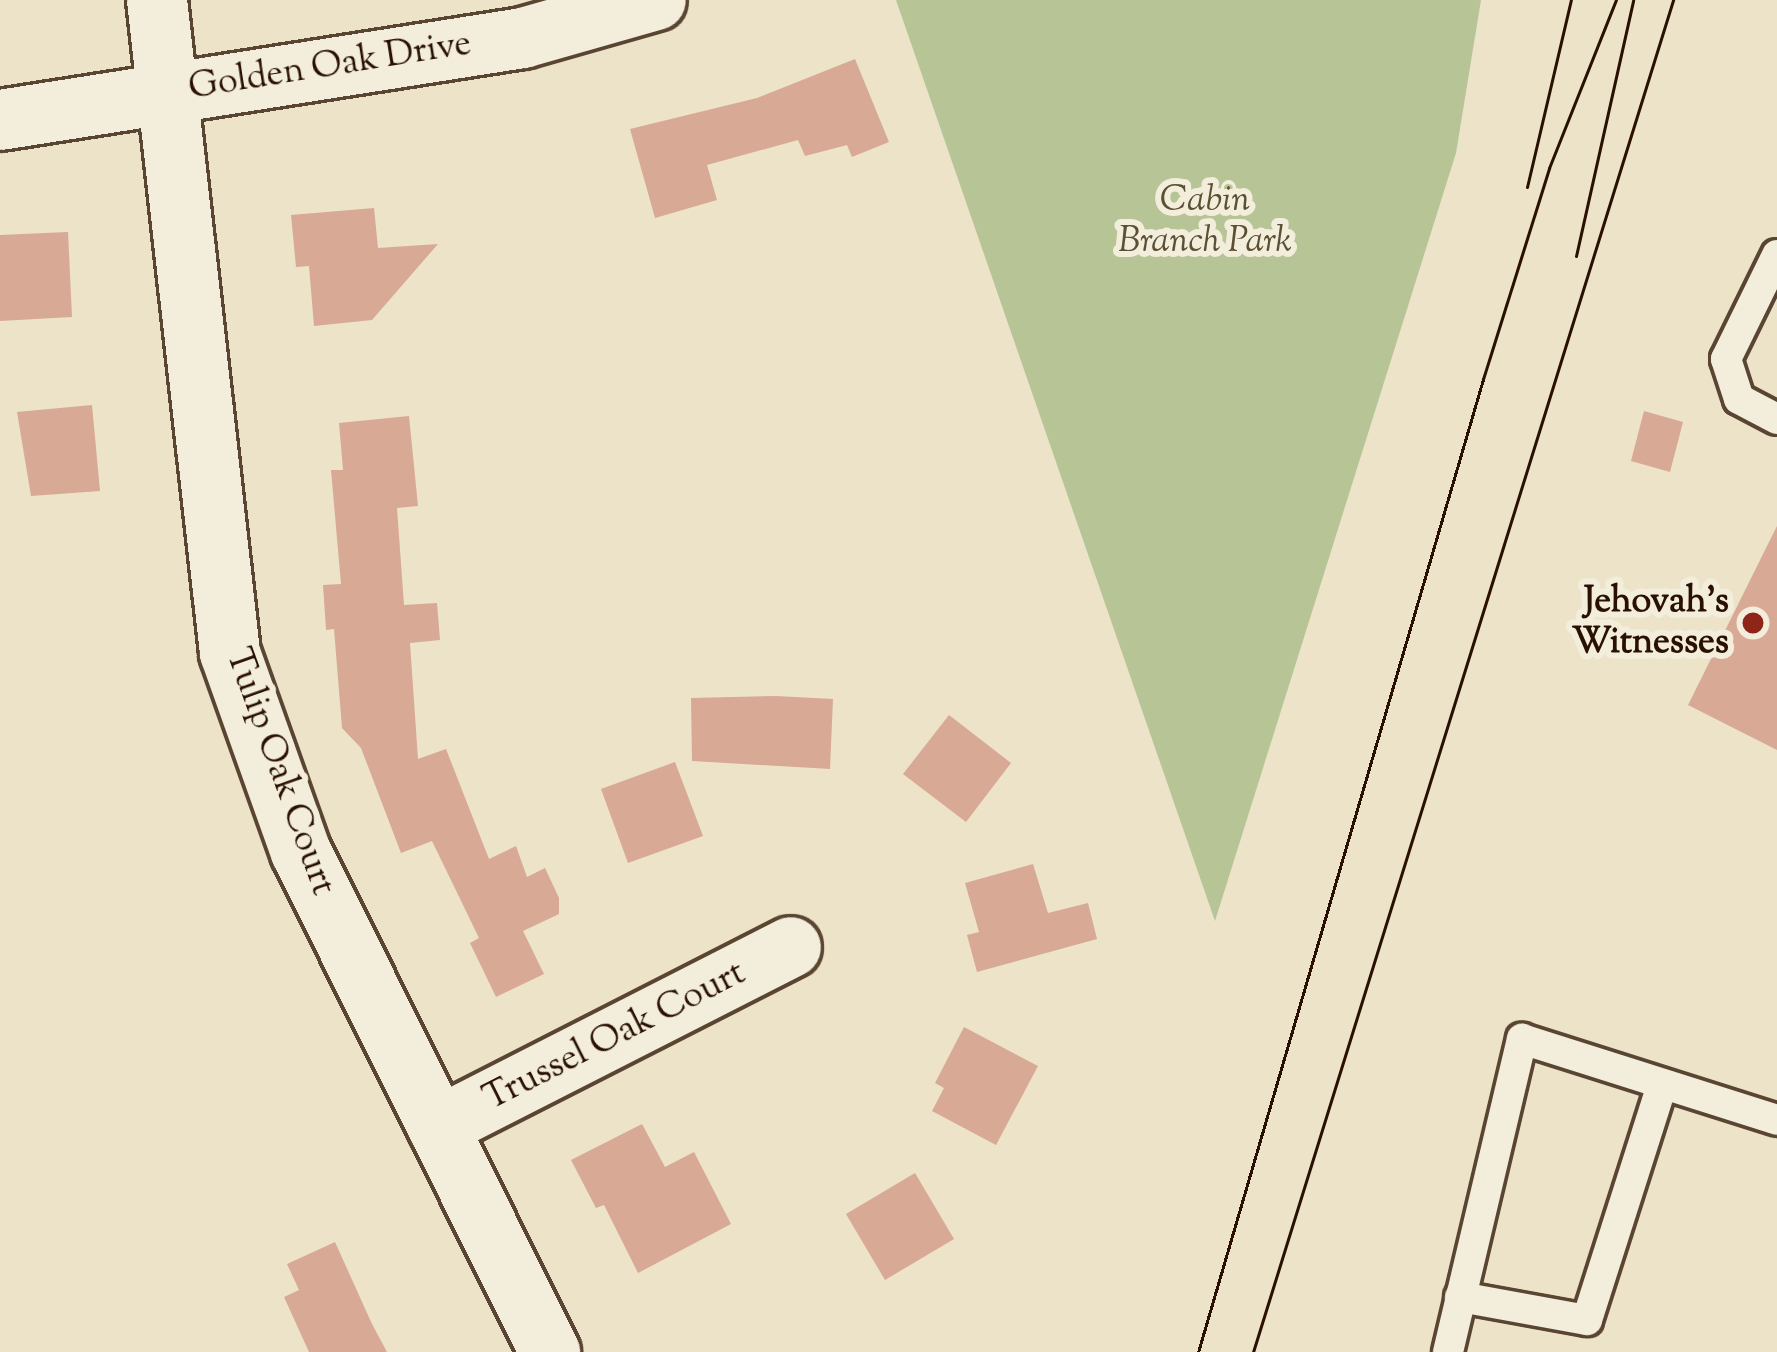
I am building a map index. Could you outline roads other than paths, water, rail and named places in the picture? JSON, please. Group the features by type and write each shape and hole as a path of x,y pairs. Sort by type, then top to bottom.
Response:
{"street":[{"name":"Tulip Oak Court","path":"157,0 171,92 230,653 301,851 550,1352"},
{"name":"Golden Oak Drive","path":"0,120 523,38 656,0"},
{"name":"Trussel Oak Court","path":"438,1127 791,947"}],"lane":[{"path":"1777,255 1726,359 1739,399 1777,419"},
{"path":"1448,1352 1522,1039 1777,1120"},
{"path":"1460,1297 1587,1320 1662,1085"}],"tram line":[{"path":"1527,187 1571,0"},
{"path":"1198,1352 1483,379 1549,168 1616,0"},
{"path":"1576,256 1633,0"},
{"path":"1253,1352 1673,0"}],"place":[{"name":"Jehovah's Witnesses","path":"1753,623"}],"park label":[{"name":"Cabin Branch Park","path":"1205,222"}]}
